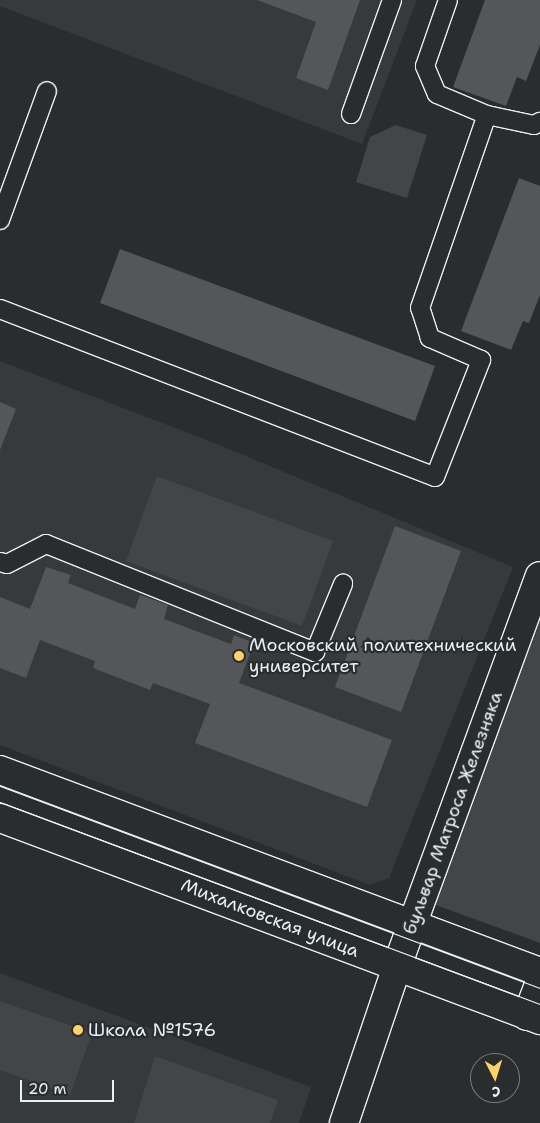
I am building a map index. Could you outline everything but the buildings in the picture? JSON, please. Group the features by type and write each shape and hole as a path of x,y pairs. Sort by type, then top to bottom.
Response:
{"main road":[{"name":"бульвар Матроса Железняка","path":"344,1123 412,924 540,576"},
{"path":"0,770 540,972"},
{"name":"Михалковская улица","path":"0,818 534,1018"},
{"path":"534,1018 540,982"}],"lane":[{"path":"351,114 392,0"},
{"path":"448,0 425,66 437,94 487,115 534,125 540,122"},
{"path":"0,220 47,91"},
{"path":"0,309 434,477 482,360 430,338 420,308 487,115"},
{"path":"0,562 7,564 46,544 315,652 343,584"}],"shaded area":[{"path":"0,0 417,0 362,144 0,6"},
{"path":"396,125 427,135 407,198 356,182 370,137"},
{"name":"Московский политехнический университет","path":"0,361 212,442 513,567 389,878 370,885 0,745"},
{"path":"157,476 333,541 302,626 126,561"},
{"path":"540,619 540,943 433,904"},
{"name":"Школа №1576","path":"0,973 311,1087 299,1123 0,1123"},
{"path":"0,1001 92,1033 70,1095 0,1070"},
{"path":"155,1056 278,1100 270,1123 134,1123"}],"tram line":[{"path":"0,786 540,988"},
{"path":"0,802 540,1004"}],"place":[{"name":"Московский политехнический университет","path":"239,656"},
{"name":"Школа №1576","path":"78,1030"}]}
